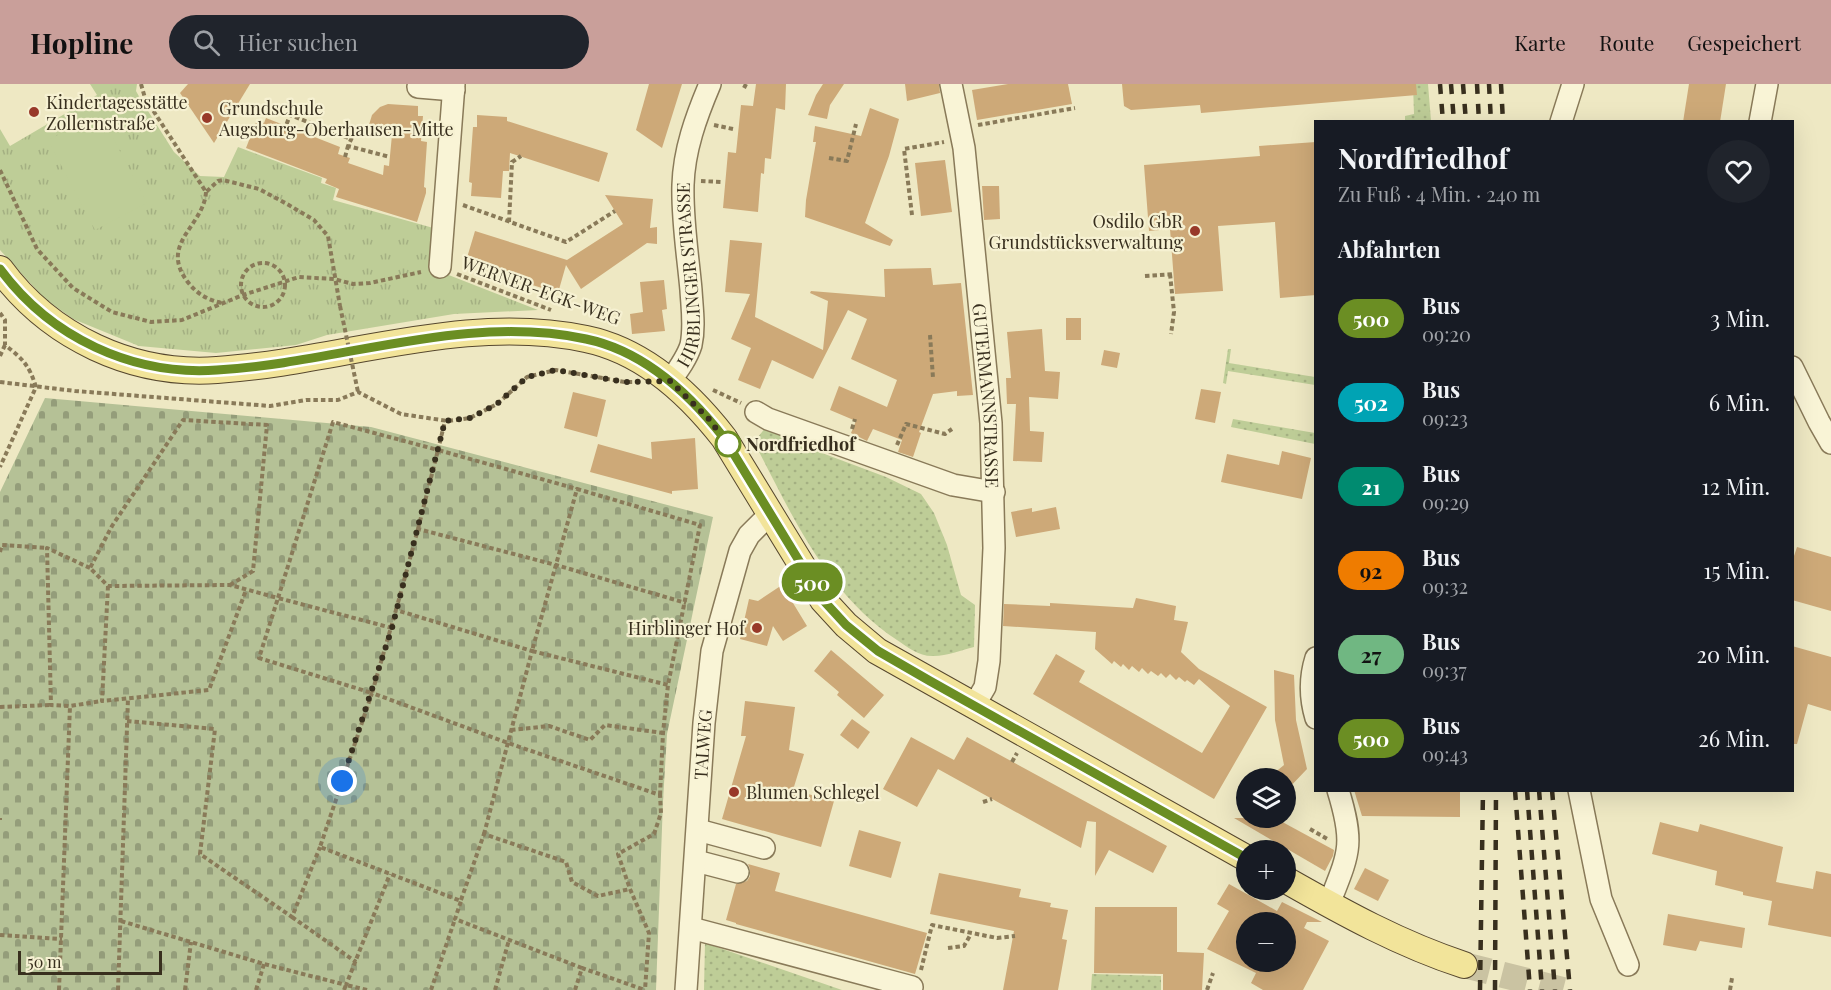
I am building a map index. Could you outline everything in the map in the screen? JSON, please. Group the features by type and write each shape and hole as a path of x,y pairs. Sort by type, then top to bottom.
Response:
{"main road":[{"path":"0,268 12,285 39,312 67,333 106,352 145,365 184,370 216,370 300,360 452,335 499,331 544,333 588,339 639,360 670,381"},
{"name":"HIRBLINGER STRASSE","path":"670,381 695,403 724,438 823,600 846,625 878,651 1236,852"},
{"path":"1296,886 1380,932 1425,953 1464,965"}],"street":[{"name":"HIRBLINGER STRASSE","path":"670,381 682,365 690,346 693,322 683,185 693,129 710,84"},
{"name":"GUTERMANNSTRASSE","path":"951,84 961,133 992,423 994,548 989,661 985,687 975,705"},
{"path":"1562,120 1573,84"},
{"path":"1760,120 1767,84"},
{"path":"418,87 454,87 440,267"},
{"path":"1794,371 1831,443"},
{"path":"756,412 768,419 954,485 994,492"},
{"name":"TALWEG","path":"686,990 704,723 712,651 740,551 749,535 771,513"},
{"path":"1314,663 1311,671 1311,691 1314,707"},
{"path":"1329,904 1347,858 1349,834 1338,792"},
{"path":"1579,792 1601,899 1628,965"},
{"path":"698,830 764,848"},
{"path":"696,861 738,872"},
{"path":"691,928 915,982"}],"path":[{"path":"141,84 145,98 206,192"},
{"path":"912,215 904,149 961,133 1075,108"},
{"path":"284,131 290,114 351,139"},
{"path":"829,158 847,161 856,124"},
{"path":"345,157 355,131"},
{"path":"348,146 390,157"},
{"path":"509,222 512,162 521,156"},
{"name":"WERNER-EGK-WEG","path":"0,170 37,249 73,288 112,312 151,322 182,321 243,295 299,277 334,279 353,284 370,283 440,267 551,310"},
{"path":"223,303 211,300 195,290 182,272 178,248 203,206 206,192 218,181 230,180 259,189 314,220 328,236 334,279 358,392"},
{"path":"445,199 566,242 615,211"},
{"path":"260,262 275,266 286,281 281,298 269,306 254,306 243,295 240,281 247,268 260,262"},
{"path":"1145,276 1172,274 1174,312 1171,334"},
{"path":"0,313 5,320 5,345 0,356"},
{"path":"930,335 933,378"},
{"path":"0,467 36,387 31,371 22,358 5,345"},
{"path":"0,382 270,406 306,400 338,400 358,392 400,414 445,421 470,418 497,404 527,377 556,370 637,382"},
{"path":"695,403 711,389 756,412"},
{"path":"90,568 112,526 183,420 267,425 253,571 230,585"},
{"path":"292,918 320,848 372,693 392,628 445,421"},
{"path":"455,919 645,990 649,933 618,854 654,834 662,813 660,795 668,685 700,525 333,422 259,658 372,693 660,795"},
{"path":"890,462 906,424 945,434 952,429"},
{"path":"431,990 484,834 577,489"},
{"path":"418,529 686,603"},
{"path":"0,552 2,545 47,548 90,568 108,585 230,585 392,628"},
{"path":"47,548 51,705"},
{"path":"102,701 108,585"},
{"path":"0,707 70,706 209,690 246,590"},
{"path":"396,610 532,651 668,685"},
{"path":"118,990 128,698"},
{"path":"58,990 62,939 70,706"},
{"path":"128,721 215,729 200,854 356,962"},
{"path":"511,730 549,726 590,740 605,725 663,733"},
{"path":"983,802 992,799"},
{"path":"484,834 566,862 572,882 598,896 630,889"},
{"path":"320,848 461,901"},
{"path":"345,988 390,874"},
{"path":"121,921 345,988 367,990"},
{"path":"915,982 932,925 998,938 1016,936"},
{"path":"948,948 964,946 971,934"},
{"path":"0,935 62,939"},
{"path":"495,990 509,940"},
{"path":"185,990 191,942"},
{"path":"256,990 264,964"},
{"path":"575,990 582,968"},
{"path":"1207,990 1213,973"},
{"path":"1730,990 1732,978"}],"green space":[{"path":"90,84 137,84 136,91 174,152 200,176 224,177 238,147 322,178 321,183 336,188 333,200 437,229 441,272 538,310 454,314 327,335 296,345 216,353 139,346 73,319 44,298 0,250 0,129 10,146 97,95"},
{"path":"1413,84 1428,84 1431,120 1405,120 1405,116 1414,114"},
{"path":"100,113 147,203 95,230 48,140"},
{"path":"1228,349 1231,349 1229,363 1314,377 1314,385 1228,371 1226,384 1223,383"},
{"path":"45,398 371,427 713,517 667,734 656,990 0,990 0,492"},
{"path":"1233,419 1314,433 1314,444 1231,427"},
{"path":"766,427 799,439 798,444 886,477 921,494 934,513 947,545 961,595 975,605 974,647 939,656 919,653 901,643 872,621 850,600 813,551 754,442"},
{"path":"705,943 842,990 704,990"},
{"path":"1092,974 1161,976 1161,990 1091,990"}],"building":[{"path":"188,84 250,84 214,143 180,93"},
{"path":"649,84 682,84 662,148 636,130"},
{"path":"756,84 786,84 785,110 776,108 771,159 765,158 764,174 761,173 758,212 723,208 728,152 736,153 741,105 753,106"},
{"path":"823,84 844,84 830,105 827,119 808,115"},
{"path":"905,84 939,84 940,93 907,101"},
{"path":"1008,84 1068,84 1072,104 977,120 972,90"},
{"path":"1122,84 1416,84 1417,95 1201,113 1200,105 1131,110 1124,106"},
{"path":"1689,84 1726,84 1720,120 1683,120"},
{"path":"388,104 418,106 418,116 423,116 421,141 427,142 424,187 426,193 417,222 336,197 339,189 325,183 327,179 246,148 257,120 264,123 266,118 340,147 338,154 350,158 348,163 383,175 384,165 389,166 392,135 368,128 372,115 380,107"},
{"path":"870,108 899,119 889,156 865,223 893,240 890,246 805,217 816,142 813,142 815,126 861,136"},
{"path":"477,115 507,117 507,121 608,153 599,182 510,153 509,171 503,171 501,198 471,196 472,183 469,182 473,127 477,127"},
{"path":"1314,142 1314,295 1280,298 1275,222 1218,226 1223,291 1175,294 1170,229 1149,231 1144,165 1260,156 1259,146"},
{"path":"945,160 952,212 921,216 915,163"},
{"path":"982,186 999,186 1000,219 984,220"},
{"path":"605,195 653,199 650,228 657,227 657,244 647,243 581,289 566,265 558,293 526,283 527,279 466,261 475,231 567,260 623,224"},
{"path":"730,240 762,243 755,317 823,350 828,301 810,293 811,291 885,297 884,269 931,268 933,285 961,283 973,395 957,396 957,391 933,394 919,432 921,433 913,457 898,452 902,440 873,429 867,441 851,433 856,421 830,410 839,386 887,407 897,380 851,359 867,319 848,310 813,379 772,360 760,389 738,380 751,348 731,339 750,294 725,292"},
{"path":"664,280 667,309 662,310 665,331 632,334 630,314 643,312 640,282"},
{"path":"1066,318 1081,318 1081,340 1066,340"},
{"path":"1042,329 1045,371 1060,372 1058,399 1029,397 1030,431 1044,432 1042,462 1013,461 1016,404 1007,404 1006,378 1011,378 1007,332"},
{"path":"1104,350 1120,353 1117,368 1101,365"},
{"path":"1201,389 1221,392 1215,423 1195,419"},
{"path":"573,392 606,400 597,437 564,428"},
{"path":"695,438 698,489 672,491 672,494 590,472 598,444 652,459 651,442"},
{"path":"1282,451 1311,458 1302,499 1221,482 1227,454 1279,465"},
{"path":"1056,507 1060,529 1016,537 1011,512 1032,508 1032,512"},
{"path":"1797,547 1831,557 1831,611 1794,601 1794,556"},
{"path":"782,585 807,626 783,641 773,626 767,646 740,639 749,599 758,601"},
{"path":"1136,598 1176,606 1174,620 1188,622 1181,652 1199,669 1267,707 1214,799 1033,694 1056,654 1085,671 1079,682 1202,753 1230,706 1199,679 1194,685 1179,677 1176,680 1170,674 1166,678 1161,673 1158,676 1151,671 1148,674 1142,668 1139,672 1132,666 1129,670 1123,664 1121,667 1114,661 1112,664 1095,649 1096,632 1003,626 1004,604 1050,606 1050,603 1133,608"},
{"path":"1794,647 1831,657 1831,711 1808,704 1797,744 1794,744"},
{"path":"831,650 884,695 864,718 837,695 839,692 814,671"},
{"path":"1274,670 1294,675 1296,720 1307,769 1296,781 1296,768 1280,768 1284,765 1275,720"},
{"path":"745,701 795,707 789,750 804,754 793,790 834,801 821,847 722,819 746,736 741,736"},
{"path":"852,719 870,732 858,749 840,735"},
{"path":"911,737 954,760 967,737 1167,846 1153,873 1109,850 1095,876 1096,822 1087,821 1081,848 938,769 917,807 883,789"},
{"path":"1355,792 1460,792 1460,817 1362,816"},
{"path":"1660,822 1698,832 1700,824 1783,847 1776,882 1813,889 1816,871 1831,874 1831,937 1768,925 1772,901 1743,895 1743,892 1715,885 1717,871 1652,854"},
{"path":"1251,828 1293,828 1334,850 1333,856 1325,871 1296,854 1296,840 1272,840"},
{"path":"859,830 901,842 891,878 849,866"},
{"path":"748,864 780,873 775,891 927,933 915,974 726,920 736,884 747,881 750,876"},
{"path":"1365,868 1389,880 1378,901 1354,889"},
{"path":"939,873 1021,889 1019,897 1051,903 1050,907 1068,910 1062,939 1067,940 1058,990 1003,990 1014,931 930,914"},
{"path":"1229,884 1236,888 1236,900 1257,900 1277,911 1282,902 1322,922 1307,922 1304,928 1329,941 1303,990 1263,990 1251,983 1256,973 1254,972 1296,972 1296,912 1236,912 1236,963 1207,949 1229,911 1217,904"},
{"path":"1095,907 1177,907 1177,952 1204,953 1202,990 1163,990 1163,974 1094,973"},
{"path":"1668,914 1745,928 1742,948 1700,941 1696,951 1663,945"}],"tunnel":[{"path":"1464,965 1563,990"}],"railway":[{"path":"1440,84 1443,120"},
{"path":"1451,84 1454,120"},
{"path":"1463,84 1466,120"},
{"path":"1477,84 1479,120"},
{"path":"1489,84 1491,120"},
{"path":"1501,84 1503,120"},
{"path":"1480,990 1483,792"},
{"path":"1495,990 1496,792"},
{"path":"1515,792 1530,990"},
{"path":"1527,792 1542,990"},
{"path":"1539,792 1555,990"},
{"path":"1552,792 1570,990"}],"bus line":[{"name":"500","path":"0,269 12,285 39,312 67,333 106,352 145,365 184,370 216,370 300,360 452,335 499,331 544,333 588,339 614,348 639,360 670,381 695,403 724,438 823,600 846,625 878,651 1236,852"}],"place":[{"name":"Kindertagesstätte Zollernstraße","path":"34,112"},
{"name":"Grundschule Augsburg-Oberhausen-Mitte","path":"207,118"},
{"name":"Osdilo GbR Grundstücksverwaltung","path":"1195,231"},
{"name":"Nordfriedhof","path":"728,444"},
{"name":"Hirblinger Hof","path":"757,628"},
{"name":"Blumen Schlegel","path":"734,792"}],"route":[{"path":"342,781 392,628 445,421 470,418 497,404 527,377 556,370 625,382 670,381 695,403 728,444"}]}
